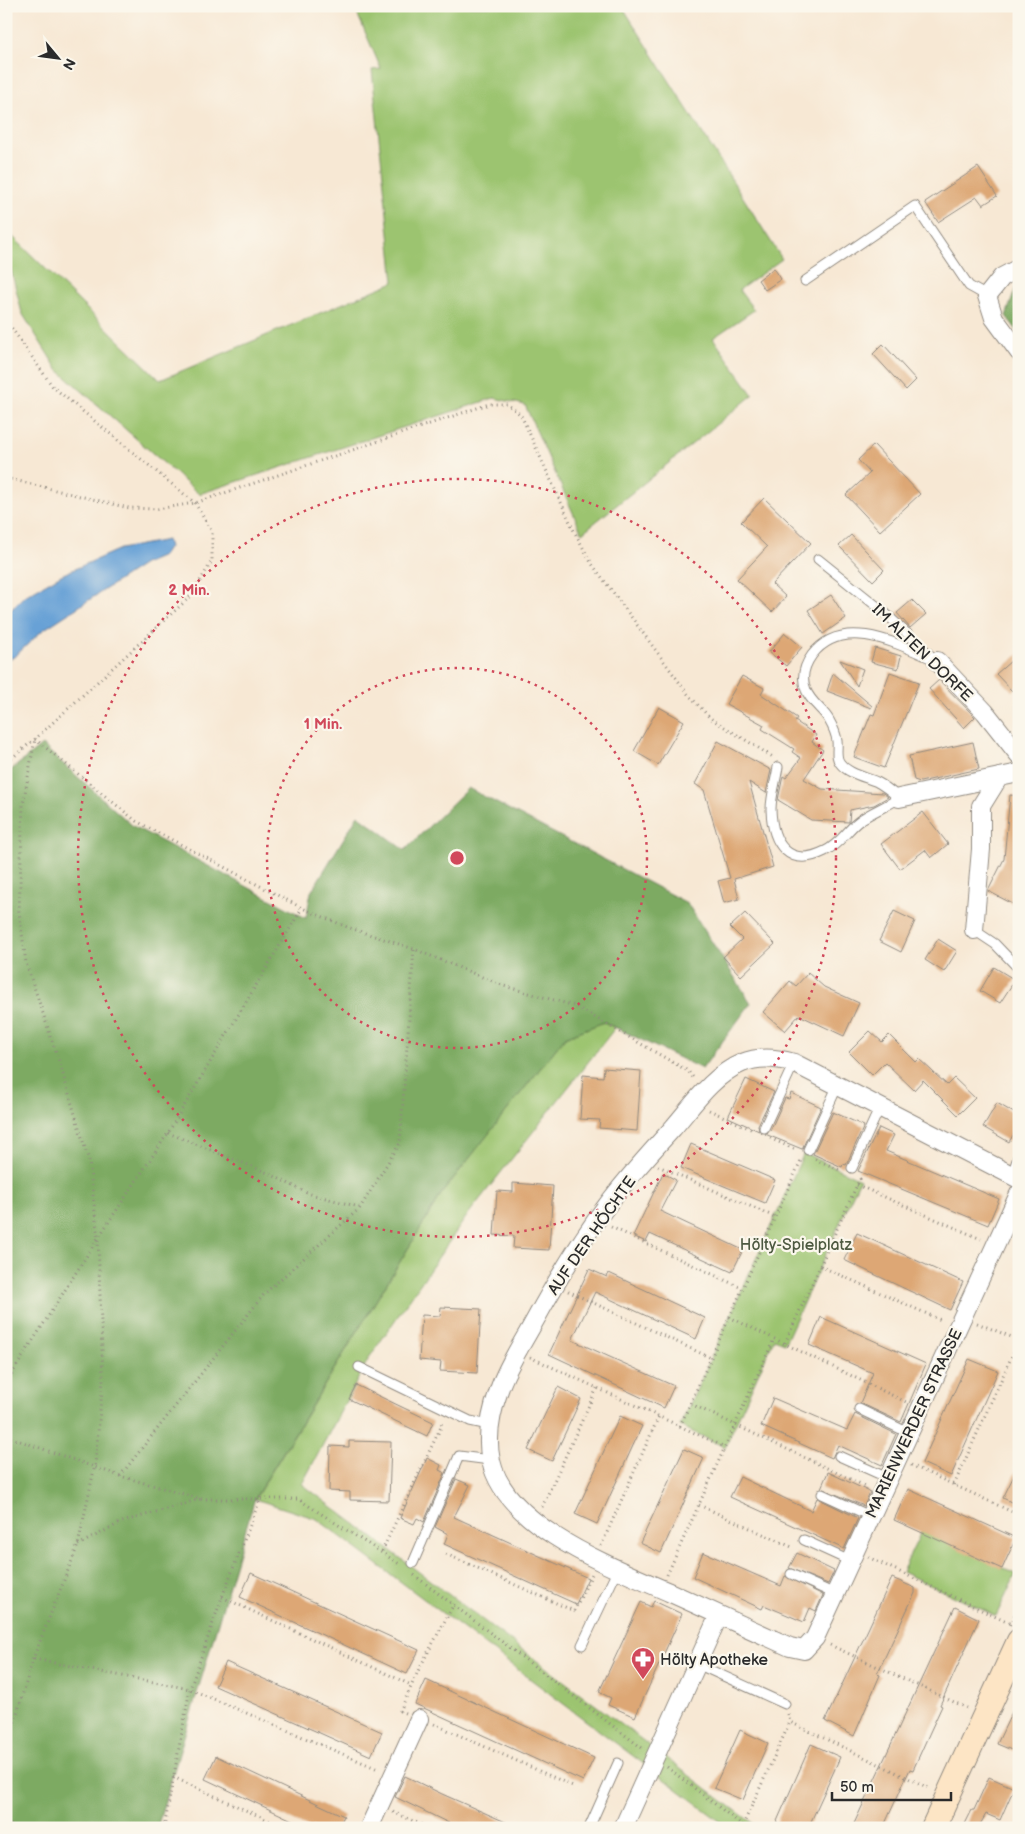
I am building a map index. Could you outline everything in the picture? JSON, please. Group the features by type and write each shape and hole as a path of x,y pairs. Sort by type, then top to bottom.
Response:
{"street":[{"path":"1019,268 1002,277 987,296 994,318 1019,352"},
{"name":"IM ALTEN DORFE","path":"937,661 985,712 1019,755"},
{"path":"899,798 1019,773"},
{"path":"974,930 981,849 981,806 999,777"},
{"name":"AUF DER HÖCHTE","path":"809,1644 790,1647 597,1559 535,1521 516,1505 498,1480 490,1460 489,1425 499,1389 517,1352 555,1285 597,1221 644,1160 700,1097 722,1075 742,1063 761,1058 779,1059 794,1063 1015,1177"},
{"name":"MARIENWERDER STRASSE","path":"809,1644 835,1594 1019,1194"},
{"path":"623,1828 719,1615"},
{"path":"933,1828 1019,1641"},
{"path":"369,1828 419,1719"}],"lane":[{"path":"805,281 915,206 969,286 987,296"},
{"name":"IM ALTEN DORFE","path":"818,559 884,612 937,661"},
{"path":"778,767 771,808 776,835 786,853 802,859 826,851 844,838 859,821 885,808 899,798 878,783 846,769 840,763 837,755 835,732 827,717 806,692 803,679 806,666 820,646 835,636 846,634 882,639 937,661"},
{"path":"974,930 995,944 1019,969"},
{"path":"761,1130 794,1063"},
{"path":"806,1152 838,1085"},
{"path":"849,1172 880,1107"},
{"path":"1015,1177 1019,1154"},
{"path":"359,1367 470,1421 489,1425"},
{"path":"859,1409 909,1432"},
{"path":"413,1563 459,1456 490,1460"},
{"path":"839,1456 884,1485"},
{"path":"822,1494 870,1516"},
{"path":"804,1540 852,1556"},
{"path":"582,1644 618,1569"},
{"path":"791,1574 835,1594"},
{"path":"697,1664 785,1704"},
{"path":"589,1828 618,1763"}],"path":[{"path":"6,320 54,387 195,503 212,532 212,561 191,596 35,739 6,763"},
{"path":"6,478 129,508 157,509 195,503 489,404 506,404 521,415 574,533 592,564 688,694 710,718 777,760 778,767"},
{"path":"35,739 136,821 302,908 414,949 504,986 575,1006 688,1071 700,1097 761,1130"},
{"path":"6,1751 33,1659 78,1545 95,1465 103,1379 98,1238 89,1161 25,954 20,912 23,804 35,739"},
{"path":"6,1383 98,1238 168,1133 302,908"},
{"path":"120,1476 265,1293 360,1208 400,1143 414,949"},
{"path":"168,1133 268,1174 307,1193 360,1208"},
{"path":"768,1137 806,1152 860,1179 785,1343"},
{"path":"680,1426 774,1217 806,1152"},
{"path":"644,1160 774,1217"},
{"path":"857,1185 995,1246"},
{"path":"597,1221 742,1288"},
{"path":"820,1266 960,1322 1019,1340 954,1485"},
{"path":"555,1285 711,1358"},
{"path":"729,1317 920,1408"},
{"path":"660,1588 774,1339"},
{"path":"517,1352 725,1447"},
{"path":"535,1521 597,1388"},
{"path":"691,1404 735,1425 884,1485"},
{"path":"382,1551 441,1427 446,1410"},
{"path":"446,1554 574,1611 659,1416"},
{"path":"6,1436 95,1465 120,1476 201,1499"},
{"path":"897,1459 1019,1515"},
{"path":"78,1545 122,1522 201,1499 261,1497 298,1499 382,1551 744,1826 790,1722 785,1704"},
{"path":"164,1828 190,1689 222,1597 261,1497"},
{"path":"699,1505 795,1548"},
{"path":"852,1556 1019,1628"},
{"path":"222,1597 411,1685"},
{"path":"454,1604 411,1685 400,1711 574,1786"},
{"path":"809,1644 984,1715"},
{"path":"33,1659 190,1689 392,1776"},
{"path":"790,1722 947,1796"},
{"path":"173,1777 285,1828"},
{"path":"379,1806 429,1828"},
{"path":"6,1823 20,1828"}],"green space":[{"path":"354,6 622,6 782,259 739,290 754,310 713,338 753,395 582,533 525,405 494,398 199,494 57,369 22,313 6,250 6,233 12,236 160,380 394,282 372,70 381,69"},
{"path":"1019,279 1019,333 1006,316"},
{"path":"42,745 133,826 306,918 311,892 358,815 405,850 468,788 687,903 751,1003 702,1069 604,1022 565,1037 442,1193 255,1498 157,1828 6,1828 6,774"},
{"path":"604,1022 615,1028 469,1213 369,1358 302,1484 759,1828 729,1828 317,1519 255,1499 442,1193 565,1037"},
{"name":"Hölty-Spielplatz","path":"804,1153 860,1179 785,1343 774,1339 725,1447 680,1426"},
{"path":"922,1530 1016,1574 996,1616 902,1572"}],"water":[{"path":"167,540 169,547 163,556 144,564 43,630 14,657 6,660 6,615 23,597 61,575 120,549"}],"building":[{"path":"978,167 997,196 983,205 977,197 938,222 925,202"},
{"path":"774,268 781,279 765,290 758,280"},
{"path":"883,344 916,380 906,390 873,354"},
{"path":"874,445 920,494 880,531 846,495 870,473 858,460"},
{"path":"764,498 811,543 772,584 786,597 772,612 737,579 767,547 741,522"},
{"path":"851,535 884,570 873,581 839,546"},
{"path":"831,595 846,618 823,634 808,610"},
{"path":"912,600 926,614 910,628 897,613"},
{"path":"785,633 802,647 786,666 769,652"},
{"path":"875,648 901,656 898,669 871,662"},
{"path":"1019,654 1019,685 1012,691 996,674"},
{"path":"840,660 863,669 857,686"},
{"path":"890,672 919,682 884,768 854,757 871,714 874,715"},
{"path":"833,673 872,706 871,708 827,691"},
{"path":"742,676 764,688 761,694 797,718 795,721 816,735 812,742 823,750 804,779 822,789 883,793 888,797 874,805 850,810 849,822 811,820 778,800 783,776 786,778 801,758 792,752 794,749 762,729 764,725 726,704"},
{"path":"939,680 975,717 964,728 929,689"},
{"path":"659,707 684,721 658,765 634,751"},
{"path":"718,741 771,770 766,793 749,782 773,867 734,879 739,899 724,903 718,881 730,878 704,790 695,784"},
{"path":"973,742 979,769 920,782 914,780 909,756"},
{"path":"1010,795 1019,796 1019,892 1013,904 988,891 1004,859"},
{"path":"923,812 948,844 931,858 925,850 900,869 881,844"},
{"path":"894,911 915,921 901,952 879,941"},
{"path":"745,913 775,944 741,976 723,957 742,939 730,927"},
{"path":"938,939 957,951 944,972 925,960"},
{"path":"994,967 1015,980 1000,1003 980,991"},
{"path":"808,973 824,987 859,1003 844,1036 799,1015 785,1031 763,1012 790,981 796,986"},
{"path":"870,1031 882,1042 889,1035 916,1062 919,1059 947,1085 954,1078 975,1098 958,1115 923,1080 914,1090 885,1062 872,1075 849,1052"},
{"path":"604,1068 641,1071 637,1131 599,1128 600,1120 580,1119 583,1075 603,1077"},
{"path":"746,1079 774,1092 758,1125 759,1131 728,1117"},
{"path":"791,1093 821,1107 802,1149 765,1134 770,1131 785,1098 789,1099"},
{"path":"997,1103 1019,1116 1019,1125 1009,1142 983,1127"},
{"path":"833,1112 864,1126 846,1165 843,1164 842,1167 813,1154"},
{"path":"879,1128 894,1135 886,1151 999,1199 988,1225 858,1171"},
{"path":"691,1144 775,1180 765,1203 681,1168"},
{"path":"663,1173 676,1180 660,1211 743,1250 732,1272 650,1234 646,1242 633,1236"},
{"path":"513,1183 553,1186 549,1250 513,1248 514,1236 494,1235 497,1191 513,1192"},
{"path":"857,1233 963,1282 950,1310 844,1260"},
{"path":"589,1269 607,1277 609,1273 705,1318 696,1339 595,1292 572,1340 674,1386 664,1408 549,1354"},
{"path":"441,1307 481,1309 477,1373 440,1371 441,1362 419,1360 422,1315 440,1316"},
{"path":"821,1317 926,1364 901,1422 860,1403 873,1373 809,1345"},
{"path":"969,1359 998,1371 951,1476 922,1463"},
{"path":"356,1385 433,1422 427,1436 349,1399"},
{"path":"558,1387 581,1399 552,1461 528,1450"},
{"path":"773,1398 847,1430 855,1414 896,1434 882,1465 838,1445 832,1458 761,1426"},
{"path":"620,1416 642,1426 597,1524 575,1514"},
{"path":"349,1441 391,1442 389,1501 350,1500 350,1492 329,1491 330,1446 349,1447"},
{"path":"684,1449 704,1458 661,1553 640,1543"},
{"path":"427,1458 441,1465 439,1470 445,1473 424,1522 417,1518 414,1524 400,1518"},
{"path":"1019,1465 1019,1506 1003,1498"},
{"path":"828,1472 870,1492 864,1506 821,1488"},
{"path":"740,1477 811,1511 817,1498 858,1518 844,1549 730,1497"},
{"path":"456,1479 470,1485 454,1517 588,1578 576,1604 444,1544 448,1534 435,1527"},
{"path":"908,1489 1016,1538 1002,1569 894,1520"},
{"path":"703,1552 781,1586 785,1576 823,1595 816,1611 810,1608 804,1622 764,1605 762,1609 693,1577"},
{"path":"797,1553 834,1571 828,1584 789,1568"},
{"path":"251,1573 419,1650 407,1674 240,1597"},
{"path":"892,1578 915,1588 915,1593 877,1674 880,1675 854,1736 825,1721"},
{"path":"654,1601 682,1614 635,1717 608,1705 611,1698 599,1692 641,1602 651,1607"},
{"path":"955,1607 979,1619 913,1770 910,1769 883,1828 852,1828"},
{"path":"226,1662 382,1732 371,1756 215,1686"},
{"path":"426,1680 594,1758 583,1781 415,1704"},
{"path":"1019,1697 1019,1753 997,1744"},
{"path":"740,1730 768,1743 743,1800 714,1788"},
{"path":"811,1744 840,1757 834,1771 808,1828 774,1828"},
{"path":"216,1756 344,1816 338,1828 309,1828 205,1779"},
{"path":"405,1776 519,1828 459,1828 395,1797"},
{"path":"989,1777 1014,1788 1000,1820 986,1814 978,1828 963,1828 972,1810 974,1810"}],"place":[{"name":"Hölty Apotheke","path":"643,1680"}]}
